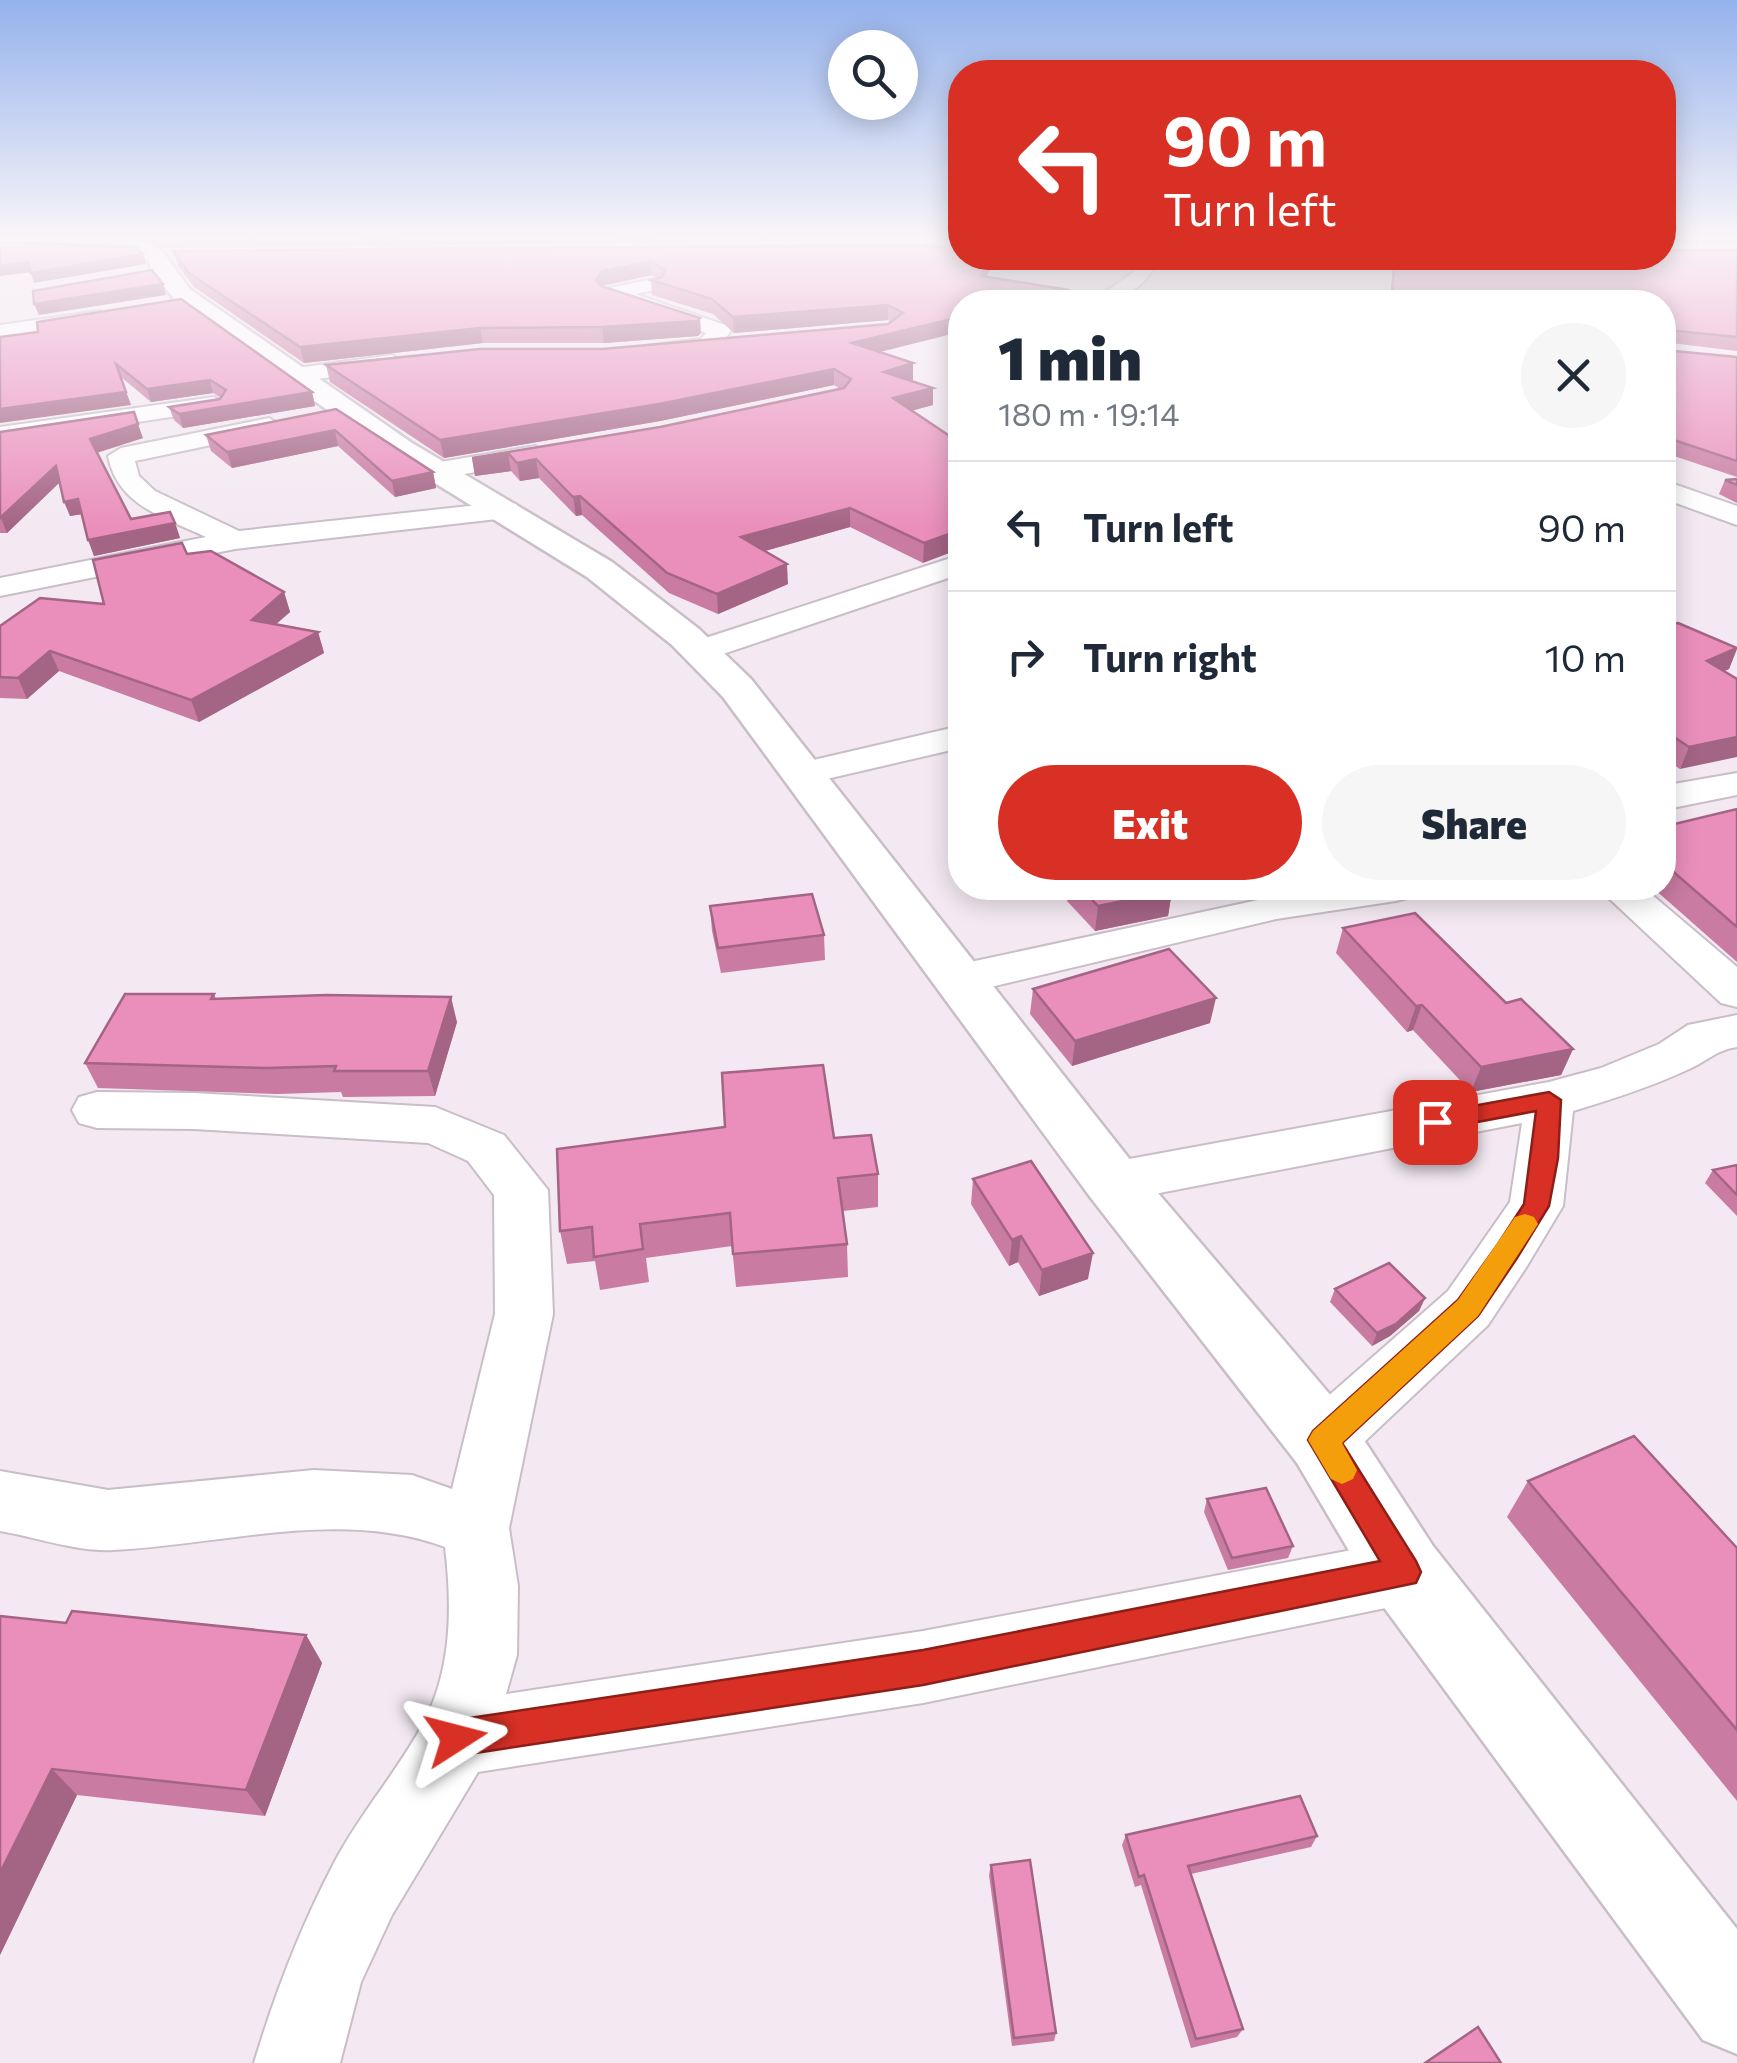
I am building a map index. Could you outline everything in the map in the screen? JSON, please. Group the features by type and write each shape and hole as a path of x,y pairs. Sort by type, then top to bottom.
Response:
{"street":[{"path":"231,335 307,402 506,510 597,568 702,650 806,773 1114,1182 1324,1440 1405,1572 1737,2006"},
{"path":"708,345 716,335"},
{"path":"623,353 744,342"},
{"path":"235,540 146,497 126,478 121,456 307,402 413,360"},
{"path":"0,435 239,400"},
{"path":"434,471 562,449"},
{"path":"1676,493 1737,516"},
{"path":"1702,502 1737,501"},
{"path":"0,587 235,540 506,510"},
{"path":"702,650 948,568"},
{"path":"806,773 948,740"},
{"path":"1676,795 1737,784"},
{"path":"961,979 1316,900"},
{"path":"1633,900 1737,992"},
{"path":"1114,1182 1549,1100 1618,1081 1676,1056 1705,1036 1737,1031"},
{"path":"1324,1440 1468,1308 1507,1251 1536,1206 1545,1158 1549,1100"},
{"path":"97,1110 434,1125 486,1148 521,1190 524,1314 476,1528 484,1586 482,1654 456,1738 364,1887 322,1975 298,2063"},
{"path":"0,1501 108,1520 314,1500 412,1506 476,1528"},
{"path":"456,1738 923,1668 1405,1572"}],"building":[{"path":"232,335 312,392 179,414 169,407 220,399 226,390 210,380 147,389 116,364 126,392 0,409 0,337"},
{"path":"282,335 411,335 300,347"},
{"path":"759,335 884,335 852,343 913,363 884,372 933,388 893,398 948,435 948,534 924,543 850,508 741,537 787,564 717,594 667,573 580,496 573,497 536,459 517,463 508,453 472,458 660,427 844,388 851,379 834,369 659,404 440,440 326,365 480,349 602,349"},
{"path":"1676,351 1737,357 1737,461 1676,441"},
{"path":"336,409 433,472 392,481 335,430 227,452 206,435"},
{"path":"134,412 138,424 90,439 131,519 170,512 175,523 88,540 78,499 64,502 56,466 0,518 0,432"},
{"path":"182,543 187,554 211,551 284,592 252,620 318,632 191,700 50,651 18,678 0,677 0,626 40,598 104,604 93,560"},
{"path":"1676,623 1737,648 1707,661 1737,679 1737,737 1689,747 1676,738"},
{"path":"1737,809 1737,927 1676,874 1676,824"},
{"path":"812,894 824,935 718,948 710,906"},
{"path":"1092,900 1128,900 1098,906"},
{"path":"1415,913 1506,1003 1521,999 1573,1049 1481,1067 1422,1005 1416,1006 1343,928"},
{"path":"1169,949 1216,998 1075,1041 1033,989"},
{"path":"125,994 214,994 211,999 326,995 451,997 428,1071 85,1063"},
{"path":"823,1065 834,1138 871,1135 878,1174 838,1178 847,1244 733,1254 730,1213 640,1224 643,1249 594,1257 592,1227 560,1231 557,1149 725,1127 722,1073"},
{"path":"1031,1161 1093,1253 1042,1270 1021,1236 1012,1240 973,1179"},
{"path":"1737,1165 1737,1195 1713,1170"},
{"path":"1389,1263 1425,1298 1396,1324 1377,1333 1335,1289"},
{"path":"1634,1436 1737,1548 1737,1730 1528,1481"},
{"path":"1266,1488 1293,1546 1232,1558 1207,1499"},
{"path":"72,1611 306,1635 246,1790 52,1769 0,1873 0,1616 66,1623"},
{"path":"1300,1796 1317,1836 1188,1866 1243,2029 1196,2039 1144,1875 1139,1877 1126,1835"},
{"path":"1030,1860 1056,2033 1014,2038 991,1865"},
{"path":"1478,2027 1501,2063 1425,2063"}],"slow traffic":[{"path":"1342,1470 1324,1440 1468,1308 1525,1224"}],"route":[{"path":"456,1738 923,1668 1405,1572 1324,1440 1468,1308 1507,1251 1536,1206 1545,1158 1549,1100 1435,1122"}]}
